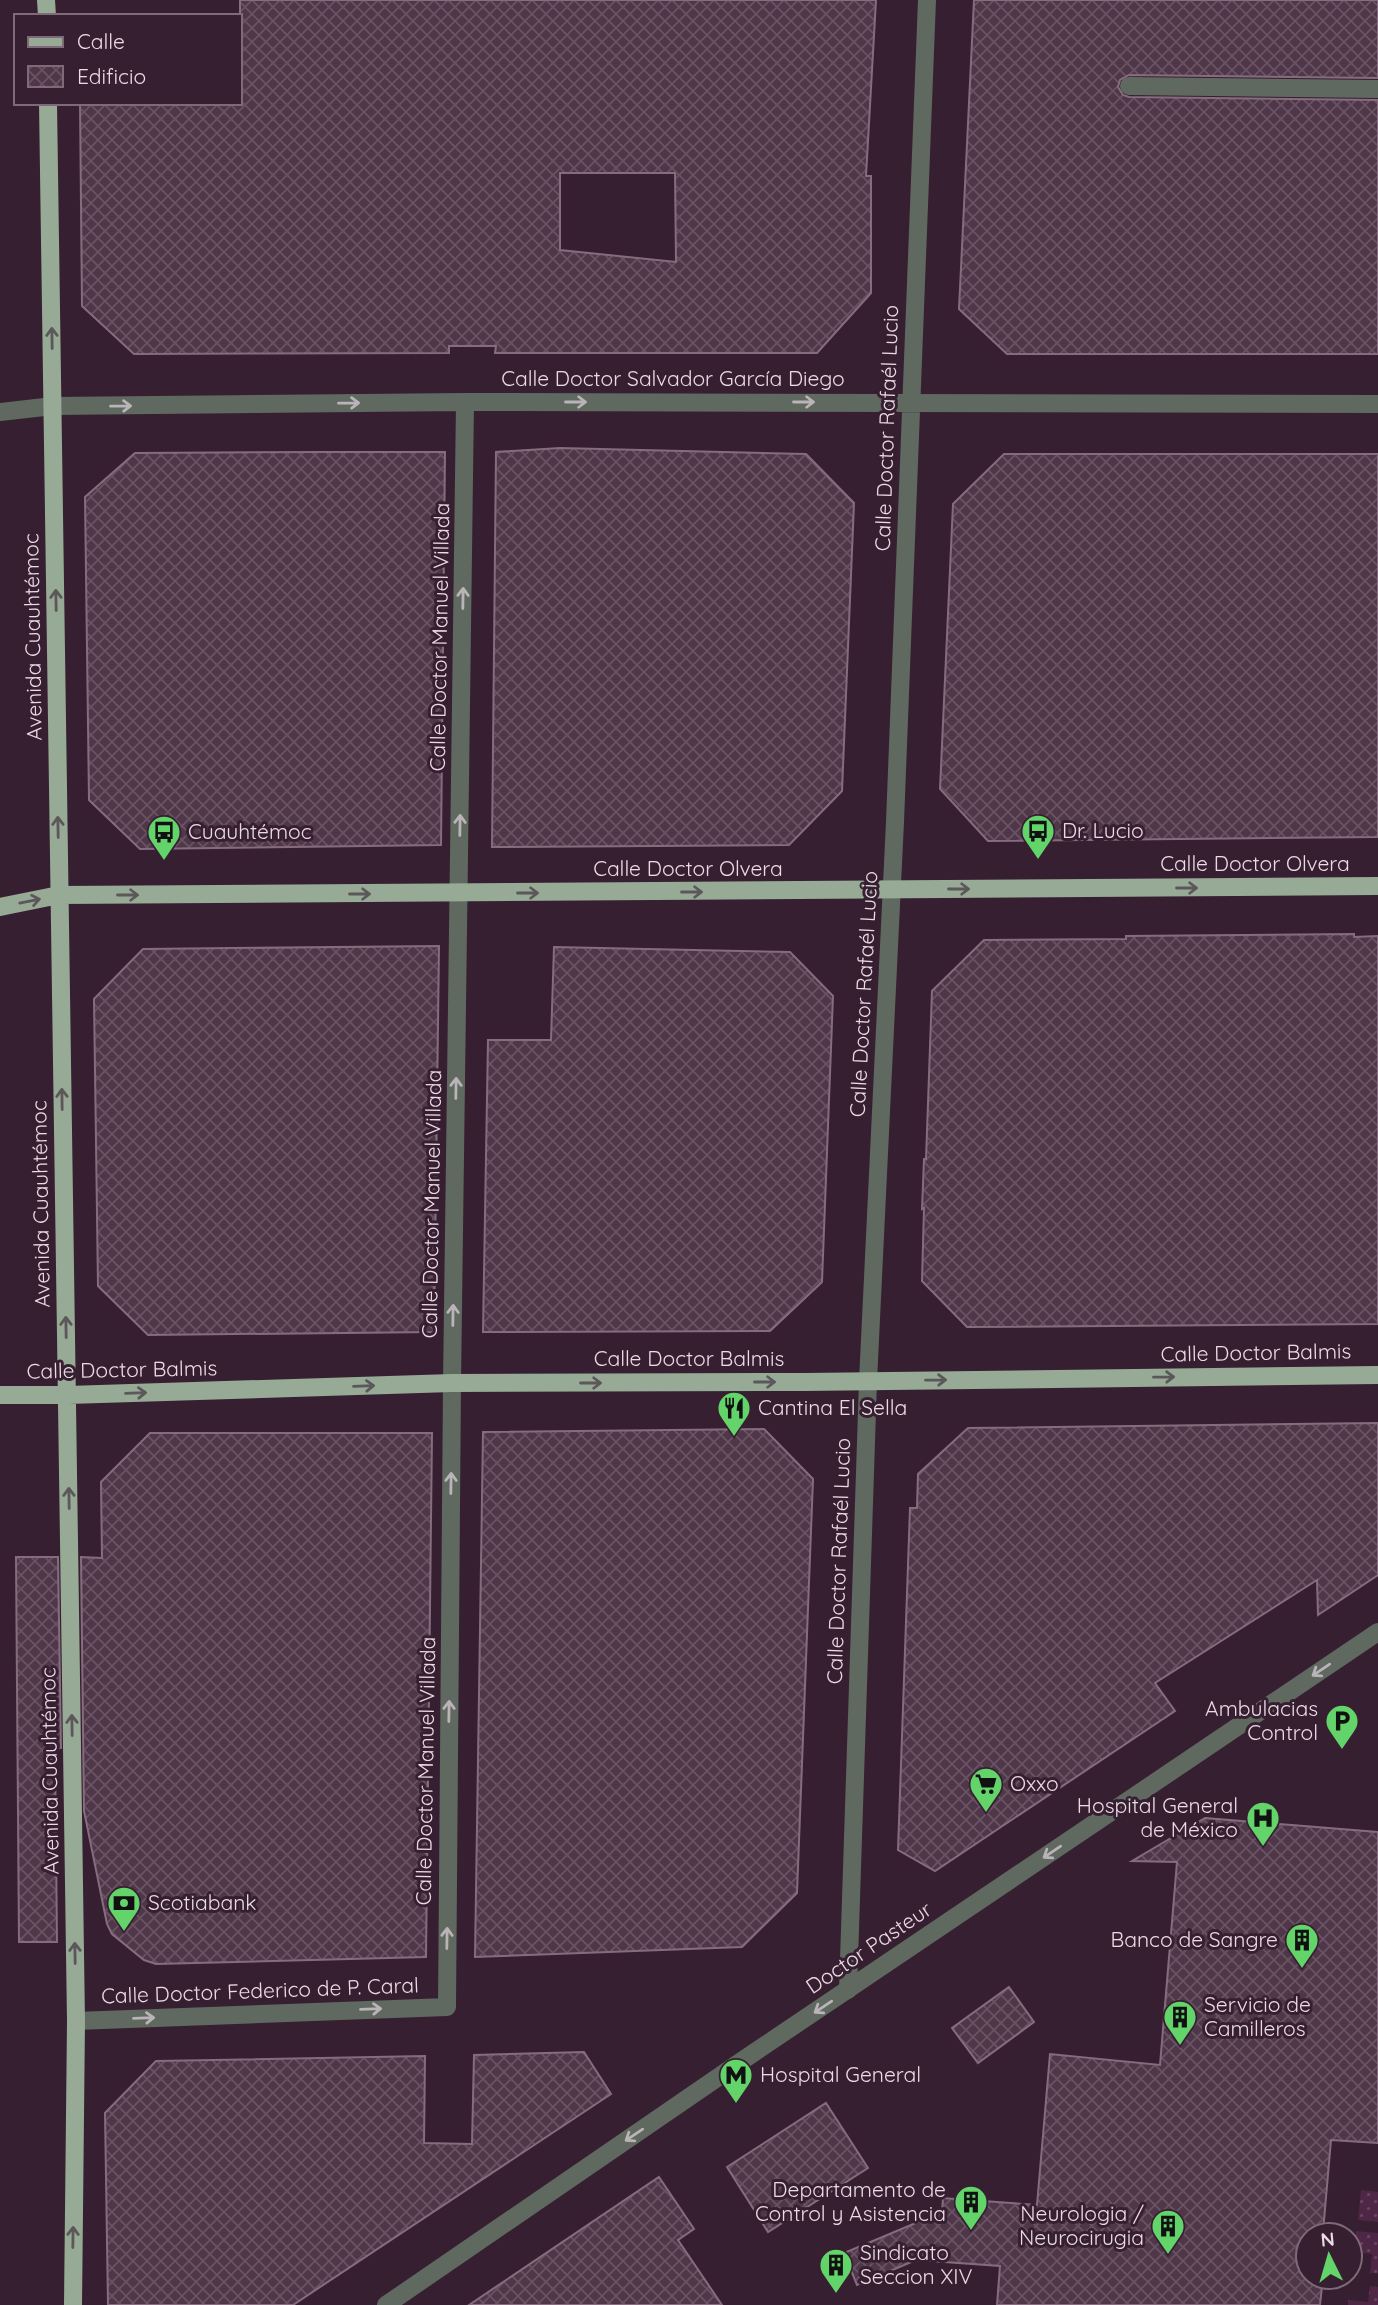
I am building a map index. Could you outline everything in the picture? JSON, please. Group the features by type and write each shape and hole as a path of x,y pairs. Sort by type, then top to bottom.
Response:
{"main road":[{"name":"Avenida Cuauhtémoc","path":"48,105 76,2021 73,2305"},
{"name":"Calle Doctor Olvera","path":"0,907 59,895 1378,886"},
{"name":"Calle Doctor Balmis","path":"0,1395 452,1383 1378,1375"}],"street":[{"name":"Calle Doctor Rafaél Lucio","path":"848,1990 868,1381 927,0"},
{"path":"1129,86 1378,89"},
{"name":"Calle Doctor Salvador García Diego","path":"0,412 53,406 465,402 1378,404"},
{"name":"Calle Doctor Manuel Villada","path":"447,2007 465,402"},
{"name":"Doctor Pasteur","path":"386,2305 1378,1632"},
{"name":"Calle Doctor Federico de P. Caral","path":"76,2021 447,2007"}],"shaded area":[{"path":"1361,2190 1378,2192 1378,2222 1358,2220"},
{"path":"1364,2232 1378,2233 1378,2273 1370,2273 1372,2254 1364,2253"},
{"path":"1370,2286 1378,2287 1378,2305 1348,2305 1348,2300 1368,2302"}],"building":[{"path":"240,0 876,0 866,176 871,176 871,293 817,353 495,353 496,346 449,346 449,353 134,354 82,306 80,105 242,105","holes":["560,173 675,173 676,262 560,250"]},
{"path":"974,0 1378,0 1378,78 1129,75 1120,80 1118,87 1123,95 1129,97 1378,100 1378,354 1007,354 959,309"},
{"path":"560,448 806,454 854,503 842,791 789,845 492,847 496,452"},
{"path":"445,452 441,845 140,849 89,800 85,497 135,453"},
{"path":"1004,454 1378,454 1378,837 988,841 940,789 953,504"},
{"path":"1354,934 1354,937 1378,936 1378,1324 967,1327 922,1281 924,1208 922,1209 932,991 984,940"},
{"path":"439,946 434,1332 148,1335 98,1286 94,999 143,949"},
{"path":"554,947 790,952 833,996 822,1282 770,1331 483,1332 488,1040 551,1040"},
{"path":"1378,1423 1378,1575 1318,1615 1317,1580 1155,1683 1175,1711 935,1871 898,1850 910,1508 917,1508 918,1474 968,1428"},
{"path":"764,1429 813,1479 797,1893 742,1947 475,1957 483,1432"},
{"path":"150,1433 432,1433 426,1957 156,1964 144,1960 112,1934 107,1924 84,1811 81,1557 102,1558 101,1482"},
{"path":"16,1557 58,1557 61,1748 55,1749 57,1942 19,1942"},
{"path":"1205,1818 1378,1832 1378,2143 1331,2140 1324,2221 1294,2221 1294,2291 1322,2291 1320,2305 997,2305 1000,2266 916,2260 857,2285 844,2253 942,2212 943,2198 1037,2205 1050,2054 1160,2065 1177,1862 1132,1861"},
{"path":"1009,1987 1034,2022 978,2063 952,2028"},
{"path":"584,2052 611,2094 293,2305 108,2305 105,2113 156,2061 425,2056 424,2143 472,2144 474,2055"},
{"path":"826,2103 868,2168 768,2232 727,2167"},
{"path":"659,2177 694,2229 678,2240 722,2305 469,2305"}],"place":[{"name":"Dr. Lucio","path":"1038,861"},
{"name":"Cuauhtémoc","path":"164,862"},
{"name":"Cantina El Sella","path":"734,1438"},
{"name":"Ambulacias Control","path":"1342,1751"},
{"name":"Oxxo","path":"986,1814"},
{"name":"Hospital General de México","path":"1263,1848"},
{"name":"Scotiabank","path":"124,1933"},
{"name":"Banco de Sangre","path":"1302,1970"},
{"name":"Servicio de Camilleros","path":"1180,2047"},
{"name":"Hospital General","path":"736,2105"},
{"name":"Departamento de Control y Asistencia","path":"971,2232"},
{"name":"Neurologia / Neurocirugia","path":"1168,2256"},
{"name":"Sindicato Seccion XIV","path":"836,2295"}]}
